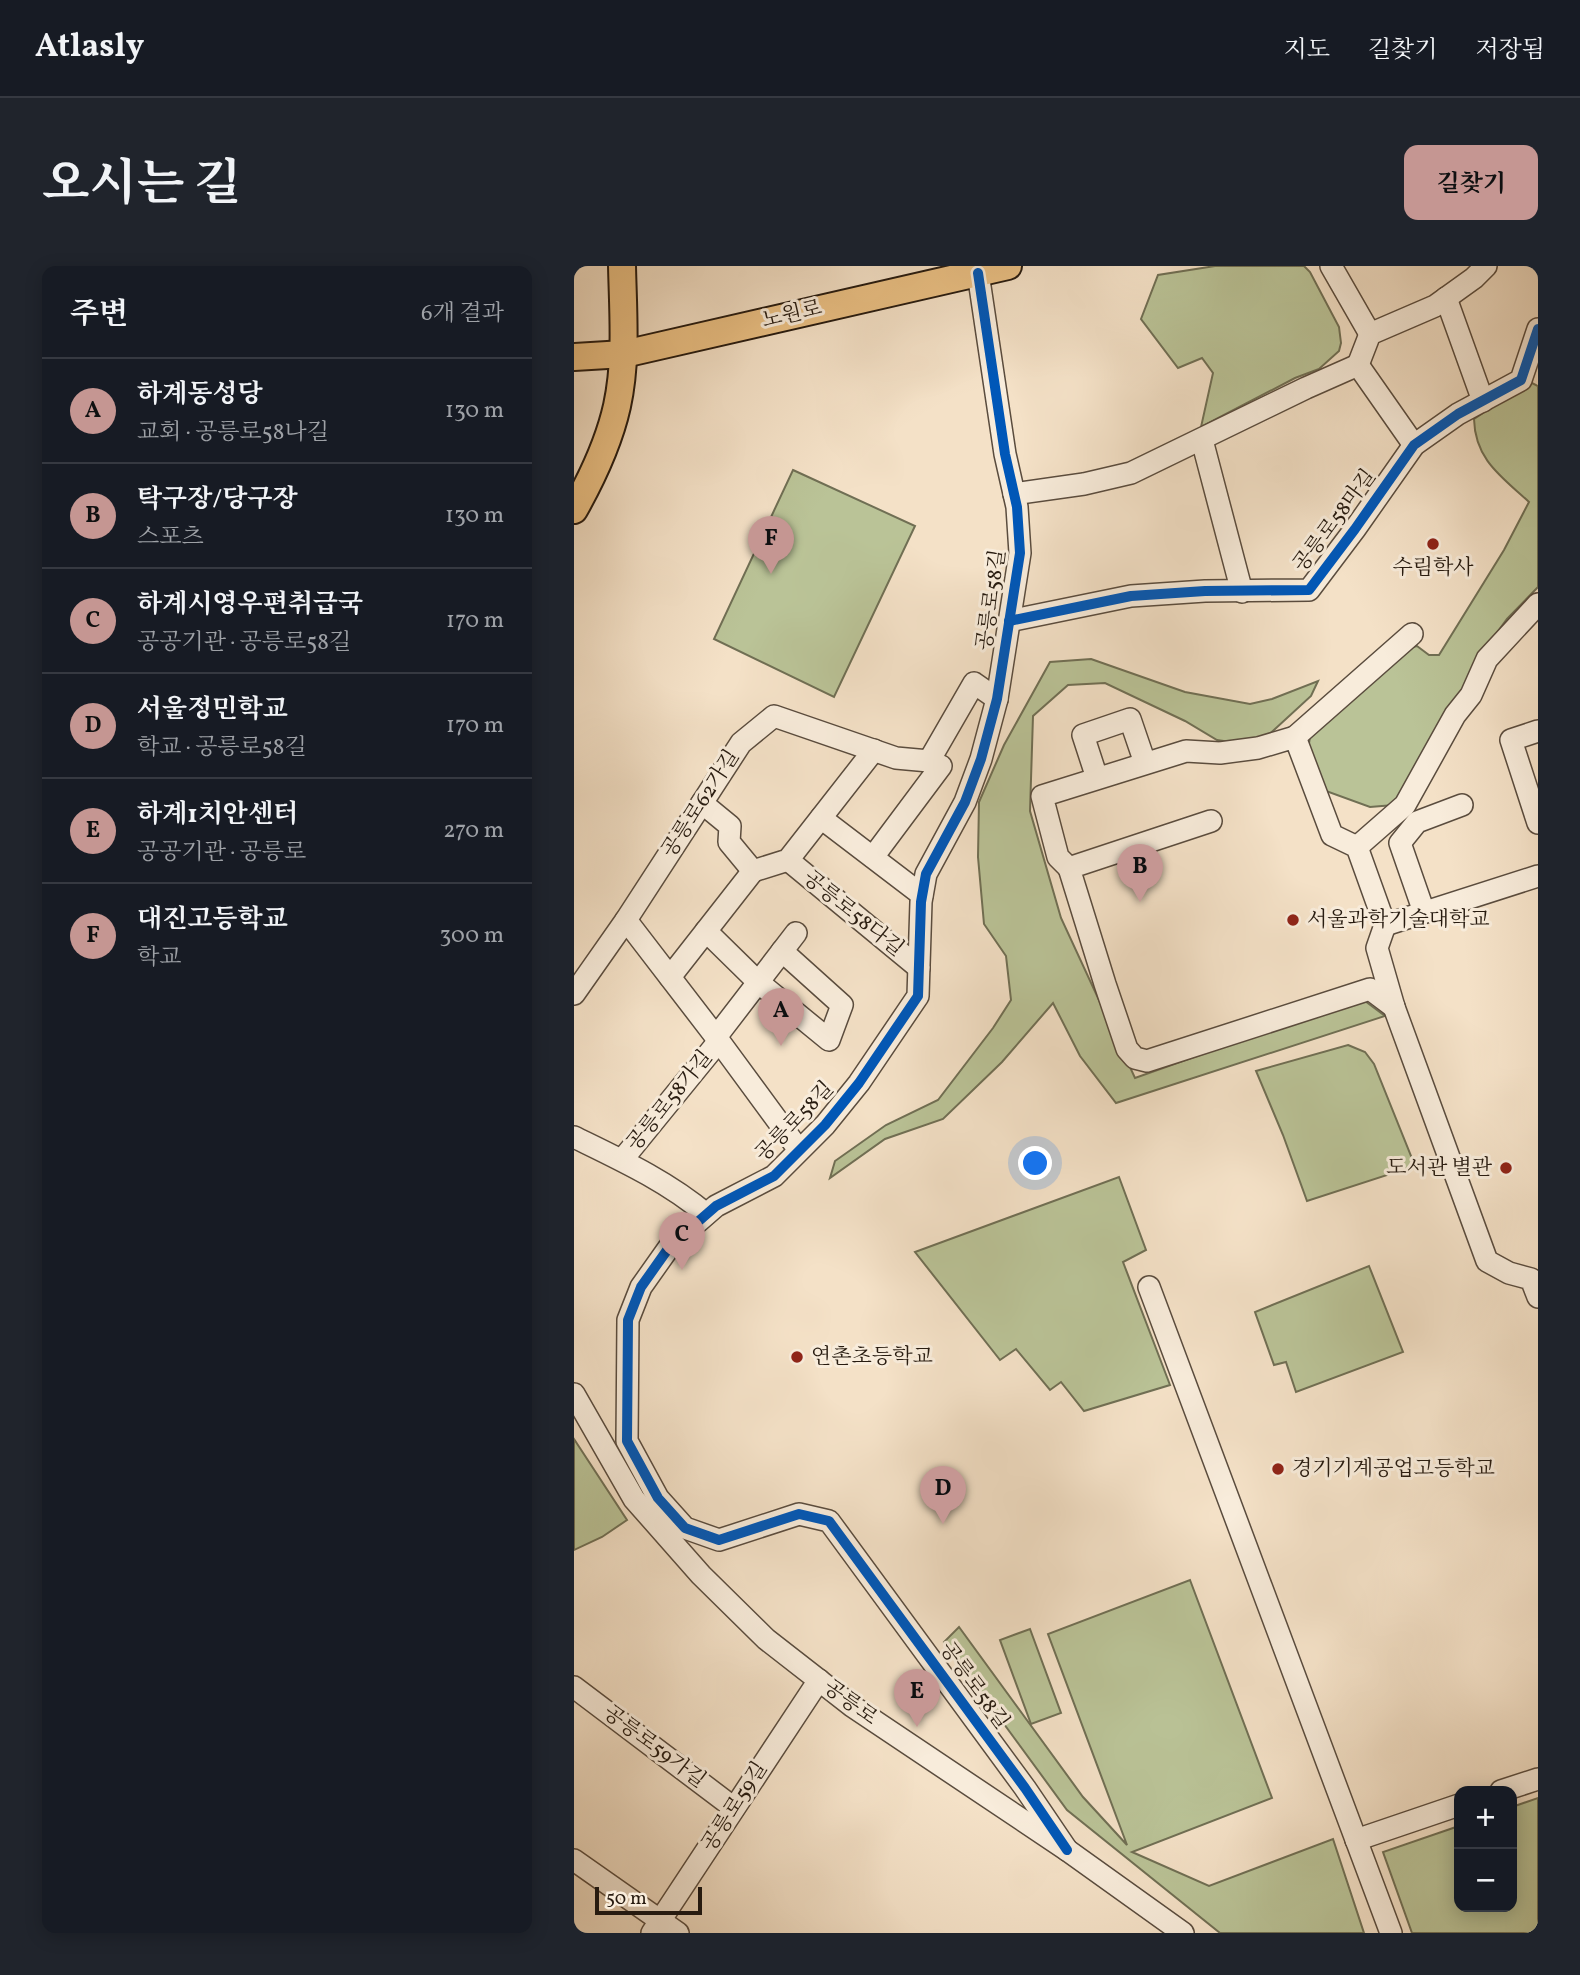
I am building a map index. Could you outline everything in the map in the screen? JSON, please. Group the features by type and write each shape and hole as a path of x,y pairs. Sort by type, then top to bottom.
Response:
{"main road":[{"path":"574,510 604,448 617,406 624,354 622,266"},
{"name":"노원로","path":"574,357 624,354 1008,266"}],"street":[{"path":"1331,266 1370,334"},
{"path":"1014,494 1084,484 1130,473 1358,365 1370,334 1435,306 1486,266"},
{"name":"공릉로58길","path":"978,273 1004,454 1017,507 1020,553 997,699 965,802 926,873 922,895 918,996 859,1083 825,1125 774,1176 716,1206 706,1214 670,1246 641,1287 628,1320 627,1441 658,1498 685,1528 719,1540 799,1514 829,1521 1025,1788 1067,1850"},
{"path":"1446,298 1483,401"},
{"name":"공릉로58마길","path":"1009,621 1131,596 1205,591 1309,590 1414,445 1458,414 1521,380 1538,329"},
{"path":"1358,365 1414,445"},
{"path":"1202,440 1242,592"},
{"path":"1356,847 1405,805 1455,715 1471,695 1487,659 1538,604"},
{"path":"1394,1007 1370,989 1147,1061 1135,1058 1127,1049 1069,867 1059,857 1042,796 1186,751 1220,754 1258,748 1295,737 1412,634"},
{"path":"873,857 935,763 974,683 997,699"},
{"name":"공릉로62가길","path":"574,995 741,743 774,716 896,758 935,763 973,780"},
{"path":"1097,778 1083,735 1130,719 1145,762"},
{"path":"1538,731 1511,740 1538,823"},
{"path":"1295,737 1332,835 1356,847 1385,925 1377,948 1394,1007 1487,1261 1509,1273 1531,1279 1538,1297"},
{"name":"공릉로58다길","path":"753,871 788,860 874,750"},
{"path":"670,977 753,871 729,842 730,826 702,803"},
{"path":"1424,912 1400,843 1417,822 1462,804"},
{"path":"821,818 922,895"},
{"path":"1069,867 1211,821"},
{"name":"공릉로58다길","path":"788,860 919,968"},
{"path":"1385,925 1538,876"},
{"path":"626,920 799,1150"},
{"path":"706,932 758,982 829,1040 842,1005 782,951"},
{"name":"공릉로58가길","path":"622,1160 796,933"},
{"name":"공릉로58가길","path":"574,1137 622,1160 686,1197 706,1214"},
{"path":"1149,1287 1391,1933"},
{"name":"공릉로","path":"574,1394 582,1426 634,1499 694,1567 766,1639 852,1706 1067,1850 1184,1933"},
{"name":"공릉로59길","path":"656,1927 818,1680"},
{"name":"공릉로59가길","path":"574,1687 734,1808"},
{"path":"1516,1786 1538,1779"},
{"path":"1356,1840 1454,1807"},
{"path":"574,1860 656,1927 678,1933"}],"green space":[{"path":"1215,266 1304,266 1310,272 1339,327 1341,343 1339,351 1319,369 1295,378 1201,427 1213,373 1202,358 1178,368 1141,319 1158,275"},
{"path":"1530,382 1538,386 1538,587 1507,619 1477,660 1464,701 1394,805 1370,807 1315,787 1308,750 1311,730 1409,648 1417,646 1429,655 1439,655 1504,550 1529,502 1500,476 1485,457 1479,446 1474,419"},
{"path":"793,470 915,526 834,697 714,639"},
{"path":"1091,659 1185,692 1250,704 1272,699 1318,681 1311,696 1262,741 1237,743 1217,740 1185,721 1105,683 1068,685 1033,716 1030,811 1061,918 1135,1078 1361,998 1385,1016 1116,1103 1080,1056 1053,1003 1002,1062 943,1119 885,1139 830,1178 835,1161 886,1125 938,1100 1011,1000 1006,956 984,924 978,857 979,802 1004,745 1050,662"},
{"path":"1348,1045 1365,1052 1374,1064 1415,1166 1307,1201 1256,1071"},
{"path":"1119,1177 1146,1250 1123,1262 1170,1385 1084,1411 1061,1382 1050,1390 1016,1349 1000,1360 915,1252"},
{"path":"1369,1266 1403,1352 1296,1392 1286,1362 1274,1365 1255,1312"},
{"path":"574,1439 627,1520 602,1537 574,1550"},
{"path":"1190,1580 1272,1798 1132,1852 1209,1886 1333,1839 1364,1933 1220,1933 1067,1810 944,1642 959,1627 1083,1797 1127,1845 1048,1634"},
{"path":"1030,1629 1061,1713 1031,1724 1000,1640"},
{"path":"1538,1798 1538,1933 1412,1933 1383,1852 1454,1828 1454,1912 1517,1912 1517,1805"}],"cycle path":[{"path":"978,273 1005,454 1017,507 1020,553 997,699 981,759 965,802 926,874 921,902 918,996 859,1083 825,1125 774,1176 716,1206 670,1246 641,1287 628,1320 627,1441 658,1498 685,1528 719,1540 799,1514 829,1521 1025,1788 1067,1850"},
{"path":"1009,621 1131,596 1205,591 1309,590 1414,445 1458,414 1521,380 1538,329"}],"place":[{"name":"수림학사","path":"1433,544"},
{"name":"대진고등학교","path":"771,574"},
{"name":"탁구장/당구장","path":"1140,902"},
{"name":"서울과학기술대학교","path":"1293,920"},
{"name":"하계동성당","path":"781,1046"},
{"name":"도서관 별관","path":"1506,1168"},
{"name":"하계시영우편취급국","path":"682,1270"},
{"name":"연촌초등학교","path":"797,1357"},
{"name":"경기기계공업고등학교","path":"1278,1469"},
{"name":"서울정민학교","path":"943,1524"},
{"name":"하계1치안센터","path":"917,1727"}]}
